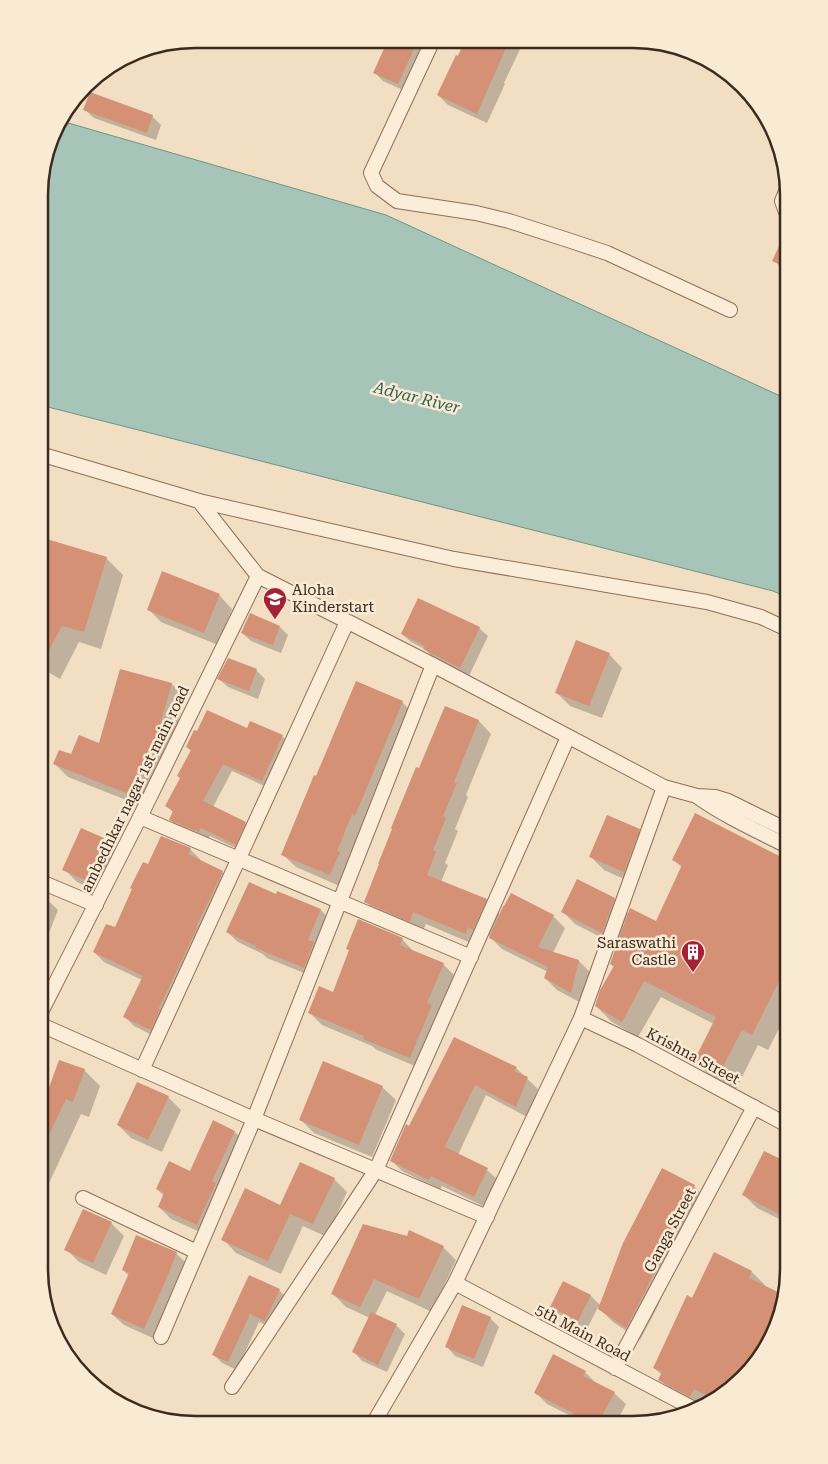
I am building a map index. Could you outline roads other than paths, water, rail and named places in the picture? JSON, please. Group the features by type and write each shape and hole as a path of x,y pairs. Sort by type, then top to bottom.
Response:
{"street":[{"path":"430,47 371,173 377,186 397,201 484,215 509,221 607,253 730,310"},
{"path":"48,456 199,501 454,559 707,602 761,617 780,626"},
{"path":"199,501 258,576 433,665 664,787 697,796 715,797 728,801 780,827"},
{"name":"ambedhkar nagar 1st main road","path":"48,998 140,817 258,576"},
{"path":"142,1070 347,622"},
{"path":"161,1337 254,1119 433,665"},
{"path":"232,1387 376,1170 568,737"},
{"path":"378,1416 455,1283 581,1018 664,787"},
{"path":"697,796 713,808 780,842"},
{"path":"140,817 339,903 472,957"},
{"path":"48,885 96,905"},
{"name":"Krishna Street","path":"581,1018 638,1045 780,1121"},
{"path":"48,1028 254,1119 487,1217"},
{"name":"Ganga Street","path":"615,1368 754,1107"},
{"path":"83,1198 197,1252"},
{"name":"5th Main Road","path":"455,1283 688,1406"}],"water":[{"name":"Adyar River","path":"66,122 386,215 780,396 780,594 48,407 49,175 52,156"}],"place":[{"name":"Aloha Kinderstart","path":"275,620"},
{"name":"Saraswathi Castle","path":"693,973"}]}
